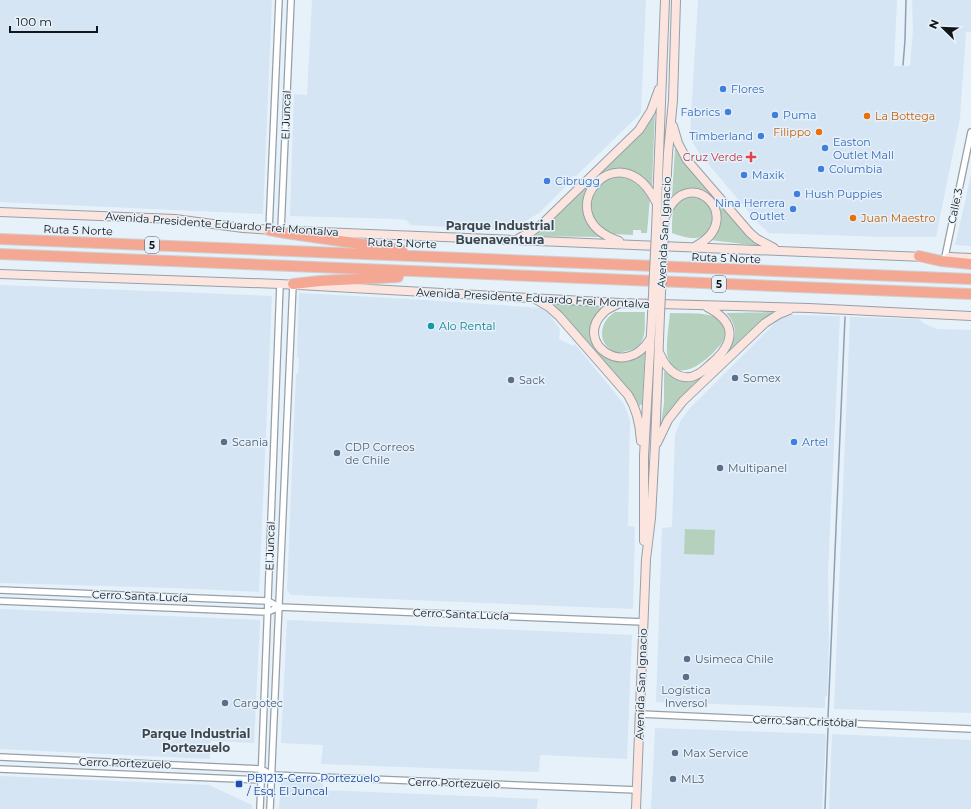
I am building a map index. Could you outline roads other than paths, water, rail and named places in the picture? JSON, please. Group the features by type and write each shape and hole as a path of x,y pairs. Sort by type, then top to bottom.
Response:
{"highway":[{"path":"269,230 285,234 453,258"},
{"name":"Ruta 5 Norte","path":"0,239 971,279"},
{"name":"5","path":"0,254 971,294"},
{"path":"919,256 941,261 971,264"},
{"path":"293,284 334,280 466,274"}],"main road":[{"name":"Avenida San Ignacio","path":"636,809 646,559 651,518 659,350 656,314 660,231 656,202 666,0"},
{"name":"Avenida San Ignacio","path":"660,231 664,219 668,153 672,119 676,0"},
{"path":"517,239 531,232 542,224 634,135 647,118 662,82"},
{"path":"662,99 667,103 673,100"},
{"path":"672,119 678,143 691,165 754,236 766,244 780,250"},
{"path":"628,244 604,235 595,228 590,221 587,213 587,204 593,187 599,180 616,172 630,174 638,178 644,184 656,202"},
{"path":"664,219 673,202 682,194 698,193 708,199 716,212 716,225 708,237 696,246"},
{"name":"Avenida Presidente Eduardo Frei Montalva","path":"0,212 180,220 269,230 971,258"},
{"name":"Avenida Presidente Eduardo Frei Montalva","path":"0,274 293,284 620,303 971,316"},
{"path":"533,298 545,304 559,316 628,395 634,404 637,415 644,456"},
{"path":"620,303 605,311 597,322 595,337 601,350 608,355 615,357 629,357 642,350 650,339"},
{"path":"659,350 662,359 670,370 682,376 689,377 696,375 712,362 727,345 730,331 722,316 706,306"},
{"path":"655,445 672,415 682,401 769,320 779,314 794,309"},
{"name":"Avenida San Ignacio","path":"646,559 644,528 644,456 650,339 656,314"}],"street":[{"name":"El Juncal","path":"269,230 279,0"},
{"name":"El Juncal","path":"281,230 290,0"},
{"name":"Calle 3","path":"945,257 971,132"},
{"path":"272,176 283,177"},
{"name":"El Juncal","path":"260,809 280,284"},
{"name":"El Juncal","path":"270,809 293,284"},
{"name":"Cerro Santa Lucía","path":"0,590 268,601 278,607 644,622"},
{"name":"Cerro Santa Lucía","path":"0,601 268,612 278,607"},
{"name":"Cerro San Cristóbal","path":"640,714 971,728"},
{"name":"Cerro Portezuelo","path":"0,758 261,768"},
{"path":"261,768 272,775"},
{"name":"Cerro Portezuelo","path":"0,769 260,780 272,775 637,790"}],"waterway":[{"path":"903,65 906,0"},
{"path":"828,717 845,317"},
{"path":"825,809 828,728"}],"place":[{"name":"Flores","path":"723,89"},
{"name":"Fabrics","path":"728,112"},
{"name":"Puma","path":"775,115"},
{"name":"La Bottega","path":"867,116"},
{"name":"Filippo","path":"819,132"},
{"name":"Timberland","path":"761,136"},
{"name":"Easton Outlet Mall","path":"825,148"},
{"name":"Cruz Verde","path":"751,157"},
{"name":"Columbia","path":"821,169"},
{"name":"Maxik","path":"744,175"},
{"name":"Cibrugg","path":"547,181"},
{"name":"Hush Puppies","path":"797,194"},
{"name":"Nina Herrera Outlet","path":"793,209"},
{"name":"Juan Maestro","path":"853,218"},
{"name":"Alo Rental","path":"431,326"},
{"name":"Somex","path":"735,378"},
{"name":"Sack","path":"511,380"},
{"name":"Scania","path":"224,442"},
{"name":"Artel","path":"794,442"},
{"name":"CDP Correos de Chile","path":"337,453"},
{"name":"Multipanel","path":"720,468"},
{"name":"Usimeca Chile","path":"687,659"},
{"name":"Logística Inversol","path":"686,677"},
{"name":"Cargotec","path":"225,703"},
{"name":"Max Service","path":"675,753"},
{"name":"ML3","path":"673,779"},
{"name":"PB1213-Cerro Portezuelo / Esq. El Juncal","path":"239,784"}],"district":[{"name":"Parque Industrial Buenaventura","path":"500,232"},
{"name":"Parque Industrial Portezuelo","path":"196,740"}]}
